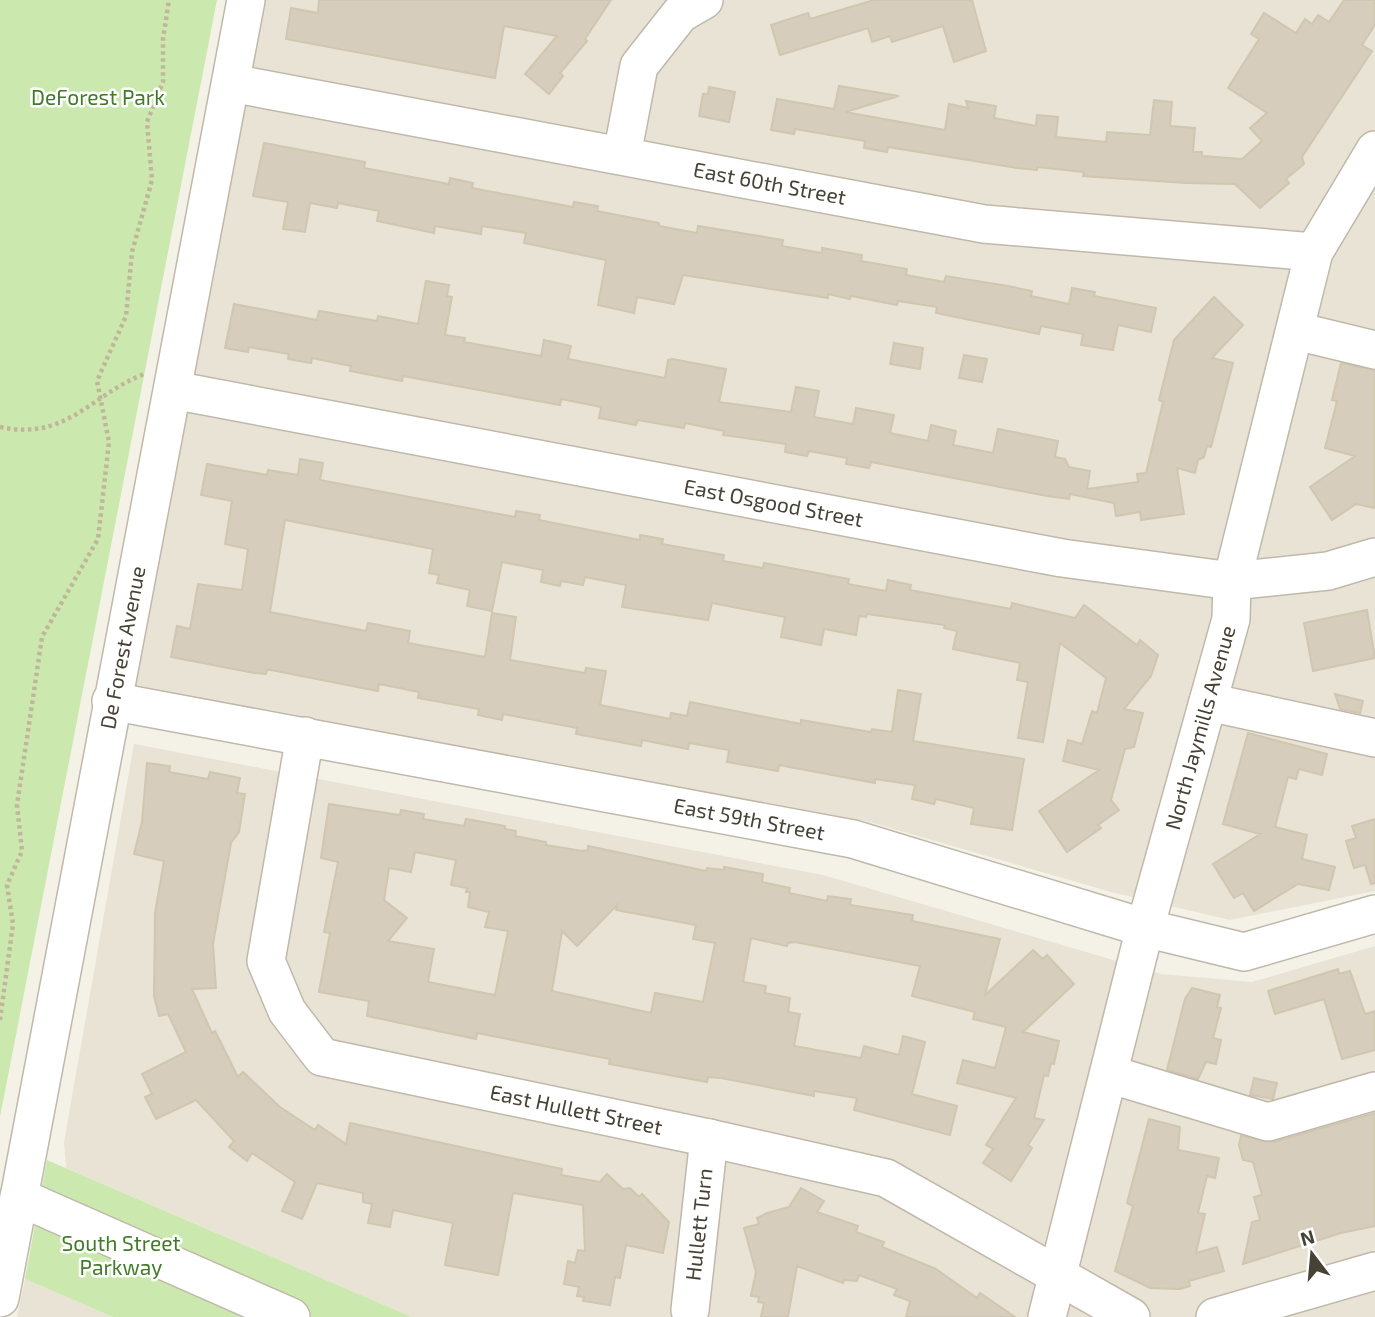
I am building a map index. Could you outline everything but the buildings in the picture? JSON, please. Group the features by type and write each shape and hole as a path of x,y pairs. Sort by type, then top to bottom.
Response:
{"street":[{"name":"De Forest Avenue","path":"0,1298 111,701 246,0"},
{"path":"622,155 639,66 680,14 704,0"},
{"name":"East 60th Street","path":"230,83 984,224 1314,253"},
{"name":"North Jaymills Avenue","path":"1047,1317 1145,928 1231,619 1232,581 1314,253 1375,150"},
{"path":"1296,331 1375,350"},
{"name":"East Osgood Street","path":"174,382 1062,558 1232,581 1328,570 1375,557"},
{"name":"East 59th Street","path":"111,701 853,839 1145,928 1244,952 1375,914"},
{"path":"1208,702 1375,738"},
{"name":"East Hullett Street","path":"305,737 266,961 287,1011 322,1057 886,1178 1131,1317"},
{"path":"1109,1074 1268,1122 1375,1091"},
{"name":"Hullett Turn","path":"690,1310 709,1138"},
{"path":"19,1197 291,1317"},
{"path":"1215,1317 1375,1271"}],"path":[{"path":"0,1020 13,924 7,885 22,852 17,805 42,637 98,539 109,442 97,381 126,316 132,252 152,180 147,122 163,82 163,39 169,0"},
{"path":"0,426 24,432 63,424 101,400 121,383 146,373 174,382"}],"shaded area":[{"path":"264,0 1375,0 1375,891 1230,920 1111,892 866,821 136,685"},
{"path":"134,744 823,875 1161,974 1252,982 1375,946 1375,1317 412,1317 66,1168 64,1142"},
{"path":"25,1279 113,1317 17,1317"}],"green space":[{"name":"DeForest Park","path":"0,0 217,0 0,1117"},
{"name":"South Street Parkway","path":"47,1160 412,1317 113,1317 25,1279"}]}
